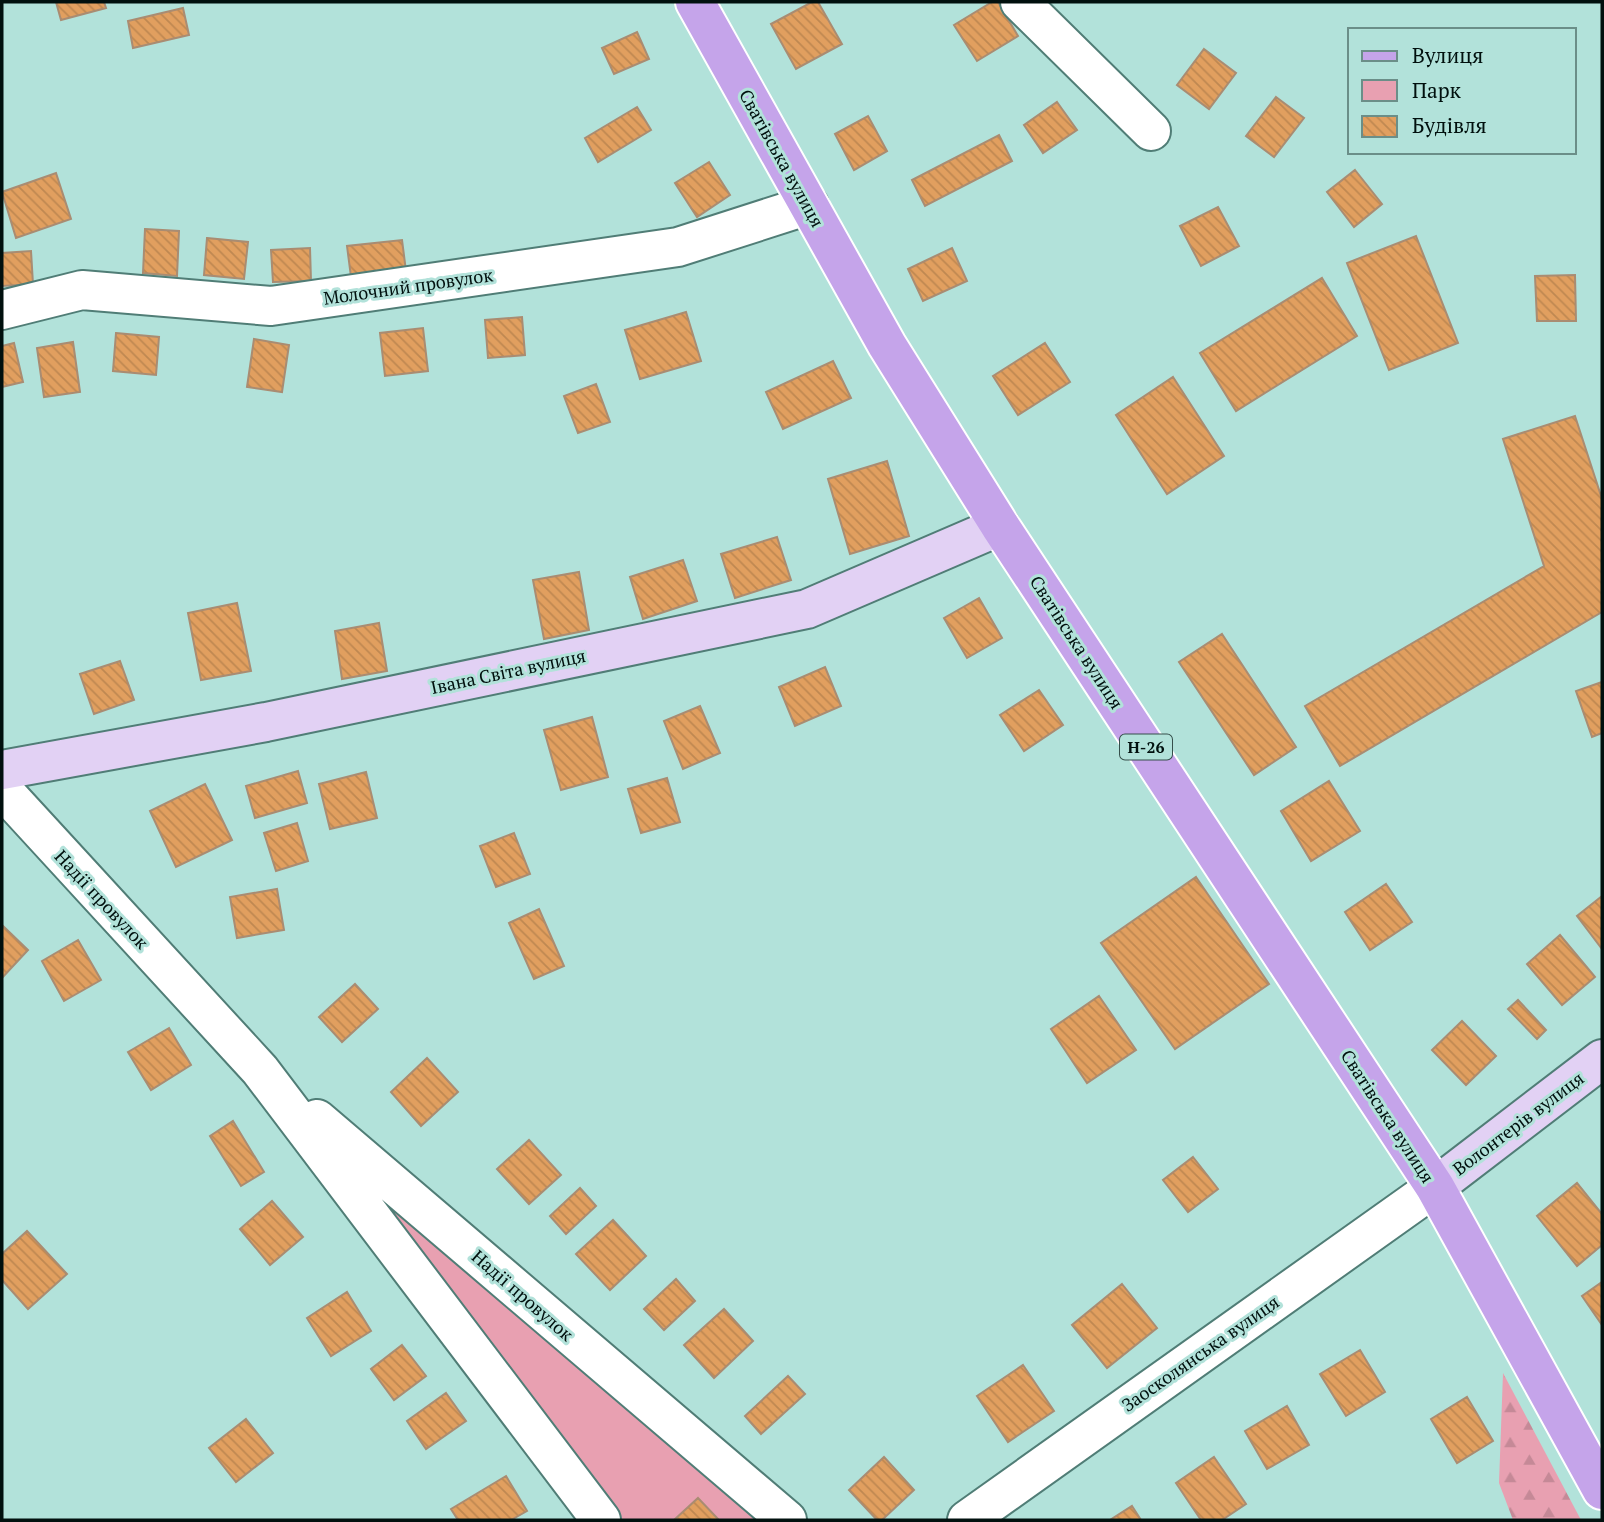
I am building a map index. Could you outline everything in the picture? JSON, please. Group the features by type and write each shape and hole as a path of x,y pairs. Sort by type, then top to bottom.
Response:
{"main road":[{"name":"Сватівська вулиця","path":"695,2 887,345 1000,526 1435,1187 1602,1490"}],"street":[{"path":"1020,2 1151,131"},
{"name":"Молочний провулок","path":"2,310 82,290 271,306 678,247 809,205"},
{"name":"Івана Світа вулиця","path":"2,770 266,722 807,609 1000,526"},
{"name":"Надії провулок","path":"2,789 260,1070 601,1520"},
{"name":"Волонтерів вулиця","path":"1435,1187 1602,1059"},
{"name":"Надії провулок","path":"260,1070 787,1520"},
{"name":"Заосколянська вулиця","path":"967,1520 1435,1187"}],"green space":[{"path":"260,1070 787,1520 601,1520"},
{"path":"1503,1373 1581,1520 1513,1520 1499,1483"}],"building":[{"path":"56,2 104,2 106,8 61,20"},
{"path":"812,2 818,2 842,44 796,69 771,24"},
{"path":"992,2 998,2 1018,36 977,61 954,25"},
{"path":"183,8 189,35 133,48 128,21"},
{"path":"637,32 649,59 614,74 602,48"},
{"path":"1204,49 1236,73 1209,109 1177,85"},
{"path":"1276,97 1304,118 1274,157 1246,136"},
{"path":"1057,102 1077,130 1043,153 1024,125"},
{"path":"637,107 651,130 598,162 585,138"},
{"path":"868,116 887,151 854,170 835,134"},
{"path":"999,135 1012,161 925,206 912,180"},
{"path":"709,162 730,195 697,217 675,183"},
{"path":"1355,170 1382,204 1354,227 1327,192"},
{"path":"56,173 71,219 16,238 2,192"},
{"path":"1218,207 1239,246 1201,266 1180,226"},
{"path":"145,229 179,231 177,276 143,273"},
{"path":"1416,236 1458,343 1389,370 1347,263"},
{"path":"207,238 248,242 244,279 204,275"},
{"path":"402,240 406,271 351,277 347,246"},
{"path":"310,248 311,281 273,282 271,250"},
{"path":"952,248 967,281 923,301 908,269"},
{"path":"31,251 33,284 2,286 2,253"},
{"path":"1575,275 1576,321 1537,321 1535,276"},
{"path":"1322,278 1357,336 1236,411 1200,353"},
{"path":"686,312 701,361 640,379 625,330"},
{"path":"522,317 525,355 488,358 485,320"},
{"path":"423,328 428,371 385,376 380,333"},
{"path":"116,333 159,337 156,375 113,371"},
{"path":"254,339 289,345 282,392 247,387"},
{"path":"73,342 80,392 44,397 37,348"},
{"path":"14,343 23,382 2,387 2,346"},
{"path":"1045,343 1070,382 1018,415 993,376"},
{"path":"833,361 851,398 783,429 766,392"},
{"path":"1173,377 1224,456 1167,494 1116,415"},
{"path":"596,384 610,422 578,433 564,396"},
{"path":"1575,416 1602,499 1602,612 1340,766 1305,706 1544,566 1503,439"},
{"path":"887,461 909,536 850,554 828,479"},
{"path":"777,537 791,580 735,598 721,554"},
{"path":"683,560 697,601 643,619 630,577"},
{"path":"579,572 589,630 544,639 533,580"},
{"path":"979,598 1002,638 967,658 944,618"},
{"path":"237,603 251,671 201,680 188,613"},
{"path":"379,623 387,671 342,679 335,631"},
{"path":"1222,634 1296,747 1254,775 1179,662"},
{"path":"120,661 134,700 94,714 80,674"},
{"path":"825,667 841,706 795,726 779,687"},
{"path":"1602,682 1602,733 1592,737 1576,691"},
{"path":"1039,690 1063,725 1024,751 1000,715"},
{"path":"700,706 720,753 683,769 664,721"},
{"path":"592,717 608,777 561,790 544,730"},
{"path":"298,771 307,803 255,818 246,786"},
{"path":"366,772 377,818 330,829 319,784"},
{"path":"667,778 680,822 641,833 628,789"},
{"path":"1329,781 1360,831 1311,861 1281,811"},
{"path":"205,784 232,840 176,867 150,811"},
{"path":"297,823 308,861 276,871 264,833"},
{"path":"514,833 530,874 496,887 480,846"},
{"path":"1196,877 1269,984 1175,1049 1101,943"},
{"path":"1386,884 1412,922 1370,950 1345,912"},
{"path":"277,889 284,930 237,938 230,897"},
{"path":"1602,896 1602,949 1577,916"},
{"path":"539,909 564,966 534,979 509,923"},
{"path":"2,925 28,950 2,978"},
{"path":"1560,935 1595,977 1562,1005 1527,964"},
{"path":"78,940 101,980 64,1001 42,961"},
{"path":"355,984 378,1009 342,1042 319,1017"},
{"path":"1099,996 1136,1050 1087,1083 1051,1029"},
{"path":"1518,1000 1546,1030 1537,1039 1508,1009"},
{"path":"1462,1021 1496,1056 1466,1085 1432,1050"},
{"path":"169,1028 191,1065 151,1090 128,1052"},
{"path":"427,1058 458,1092 421,1126 391,1092"},
{"path":"233,1121 264,1172 241,1186 210,1136"},
{"path":"529,1140 561,1175 529,1204 497,1169"},
{"path":"1193,1157 1218,1189 1188,1212 1163,1180"},
{"path":"1577,1183 1602,1214 1602,1245 1577,1266 1537,1216"},
{"path":"580,1188 596,1206 566,1234 550,1216"},
{"path":"272,1201 303,1237 270,1265 240,1229"},
{"path":"613,1220 646,1256 610,1290 576,1254"},
{"path":"27,1231 67,1274 28,1309 2,1280 2,1254"},
{"path":"676,1279 695,1301 664,1330 644,1309"},
{"path":"1602,1282 1602,1325 1582,1296"},
{"path":"1122,1284 1157,1328 1107,1368 1072,1325"},
{"path":"347,1292 371,1331 331,1356 307,1318"},
{"path":"724,1309 753,1341 714,1378 684,1345"},
{"path":"402,1345 426,1376 394,1400 371,1369"},
{"path":"1360,1350 1385,1392 1346,1416 1320,1374"},
{"path":"1023,1365 1054,1411 1008,1442 977,1396"},
{"path":"788,1376 805,1394 761,1434 745,1416"},
{"path":"446,1393 466,1421 426,1449 407,1421"},
{"path":"1467,1397 1493,1441 1457,1463 1431,1419"},
{"path":"1287,1406 1309,1445 1267,1469 1245,1431"},
{"path":"246,1419 273,1453 236,1482 209,1448"},
{"path":"884,1457 914,1490 882,1520 877,1520 849,1490"},
{"path":"1214,1457 1246,1504 1222,1520 1201,1520 1176,1483"},
{"path":"506,1476 527,1511 511,1520 458,1520 451,1509"},
{"path":"698,1498 719,1520 674,1520"},
{"path":"1132,1506 1141,1520 1110,1520"}]}
